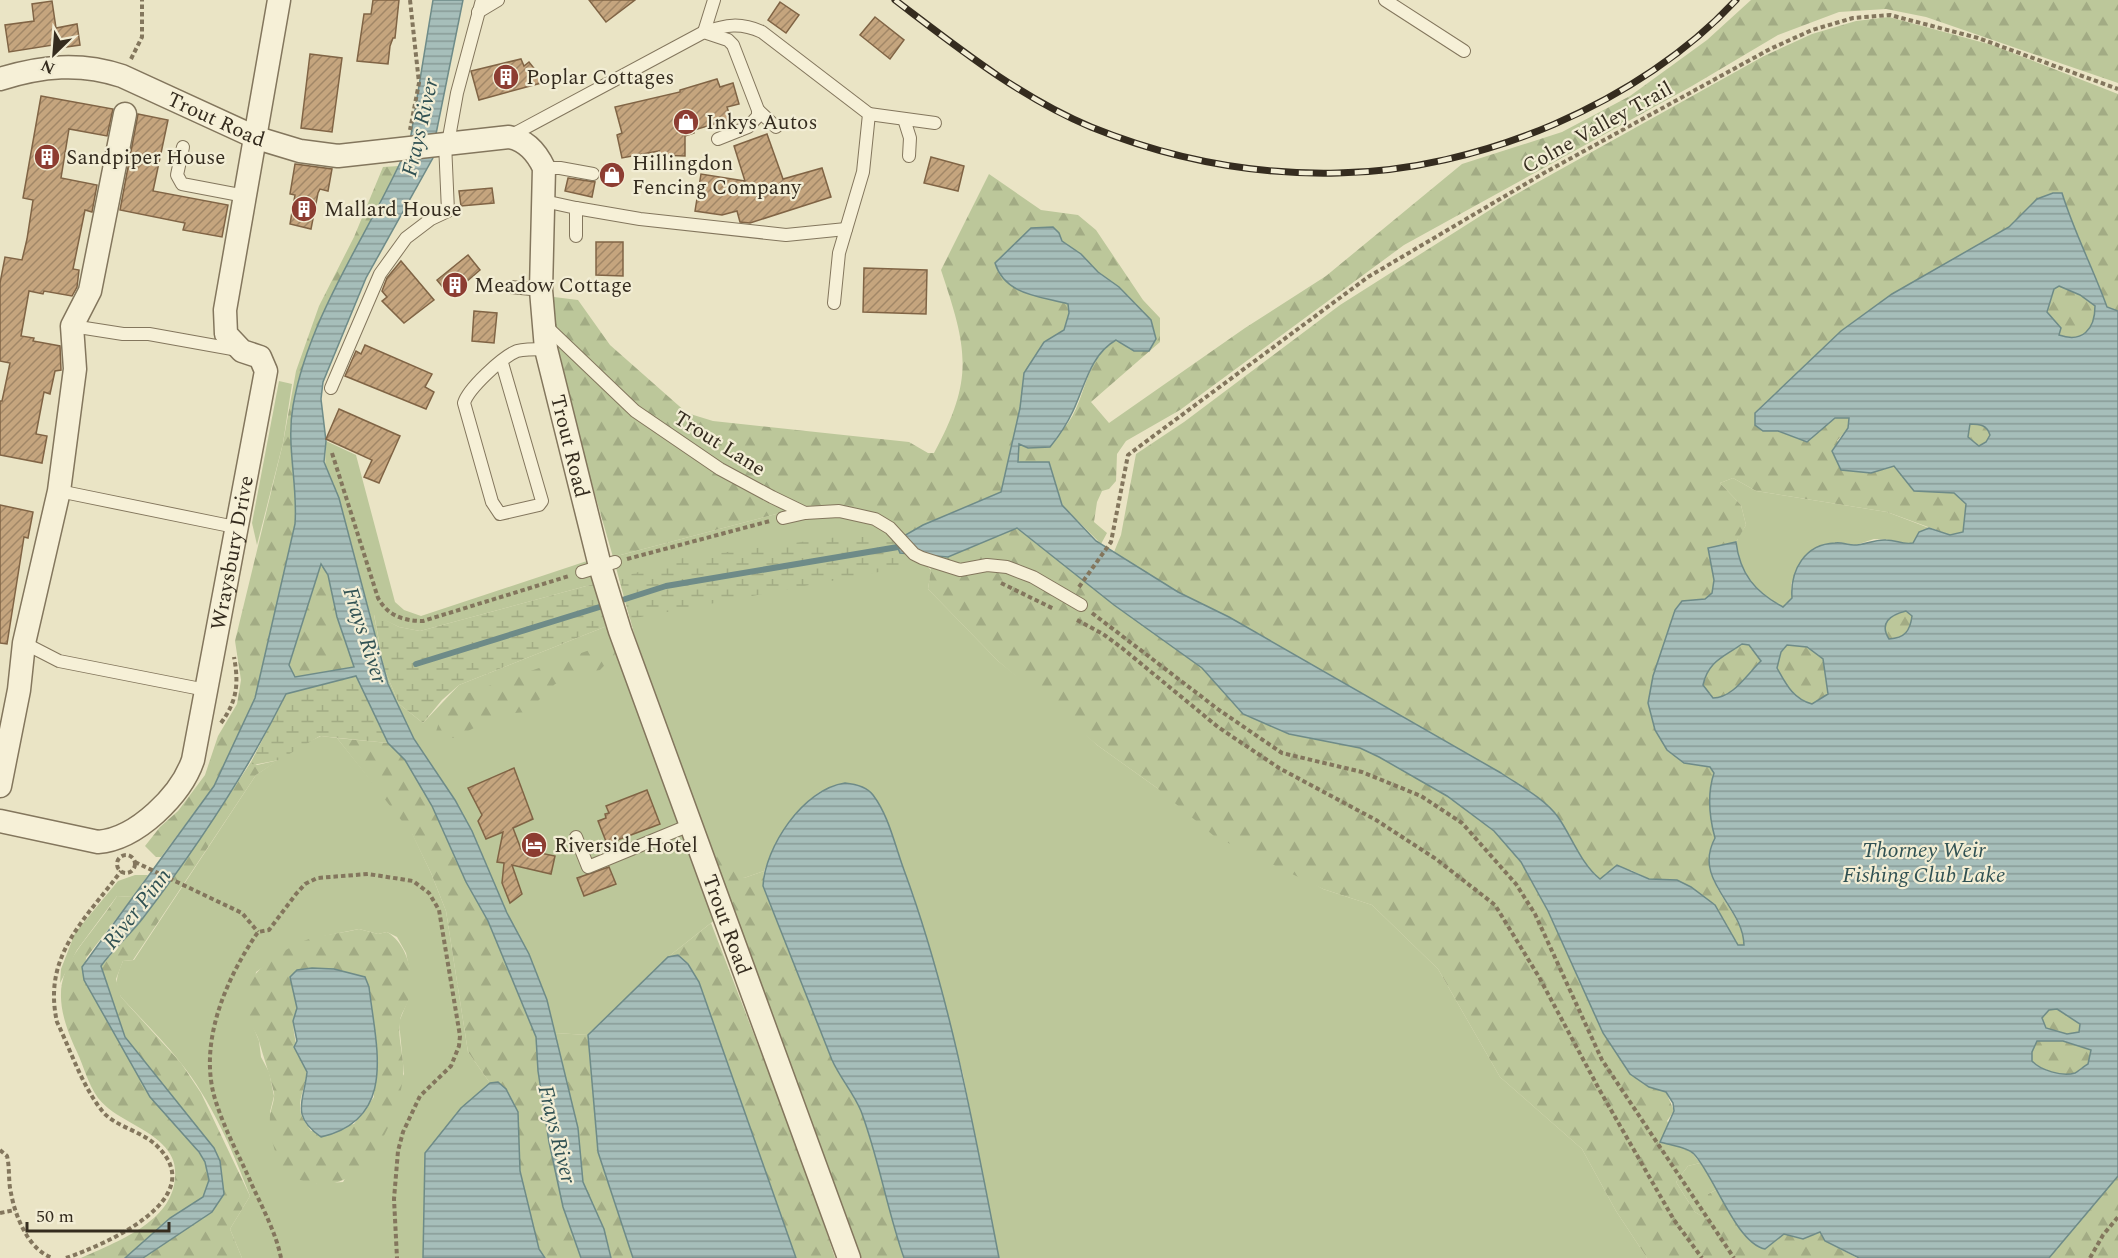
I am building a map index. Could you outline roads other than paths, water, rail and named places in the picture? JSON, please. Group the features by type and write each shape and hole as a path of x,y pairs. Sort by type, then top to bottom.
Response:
{"street":[{"name":"Wraysbury Drive","path":"0,821 98,842 113,840 127,834 171,798 189,771 232,562 235,527 266,371 260,357 242,351 226,334 224,325 279,0"},
{"name":"Trout Road","path":"0,79 51,66 96,69 122,76 257,138 300,151 338,156 509,137"},
{"path":"0,786 19,690 24,643 59,490 75,369 72,326 90,291 125,114"},
{"path":"509,137 531,149 544,168"},
{"name":"Trout Road","path":"544,168 541,290 546,326 546,349 600,569 690,825 849,1258"}],"lane":[{"path":"331,388 380,274 406,238 431,219 448,211 446,143 457,93 480,6 498,0"},
{"path":"704,32 714,0"},
{"path":"1385,0 1464,51"},
{"path":"509,137 704,32 728,24 745,25 762,32 869,114 935,123"},
{"path":"704,32 728,40 733,45 758,110 776,127"},
{"path":"718,139 748,127 756,119 758,110"},
{"path":"834,303 839,253 863,172 869,114"},
{"path":"904,118 910,138 909,156"},
{"path":"183,147 177,175 182,184 245,196"},
{"path":"544,168 560,168 593,174"},
{"path":"544,201 639,219 786,235 846,229"},
{"path":"576,208 576,236"},
{"path":"511,287 541,290"},
{"path":"72,326 123,334 149,334 242,351"},
{"name":"Trout Lane","path":"546,326 618,397 655,426 720,469 805,513"},
{"path":"502,363 542,501 538,505 507,514 500,514 492,502 464,404 472,388 502,363 517,351 546,349"},
{"path":"59,490 235,527"},
{"path":"783,518 805,513 839,511 862,515 883,522 914,554 960,570 998,565 1014,569 1081,605"},
{"path":"24,643 59,661 206,690"},
{"path":"576,837 588,867 690,825"}],"water":[{"name":"Frays River","path":"433,0 463,0 435,139 410,141"},
{"path":"406,150 434,156 366,278 323,382 321,399 326,441 324,462 339,498 388,684 414,739 455,800 472,831 507,913 529,954 547,1000 578,1128 583,1182 604,1229 611,1258 581,1258 563,1207 549,1142 538,1071 536,1037 488,921 466,882 432,806 405,760 388,743 356,676 286,694 255,753 202,837 143,918 101,966 125,1037 214,1148 220,1161 224,1194 212,1212 143,1258 125,1258 170,1218 203,1197 209,1180 205,1162 199,1152 150,1097 84,980 82,967 214,786 255,698 295,524 291,421 301,372 326,307","holes":["321,564 328,575 337,617 354,667 295,677 289,665"]},
{"name":"Thorney Weir Fishing Club Lake","path":"2053,193 2062,193 2107,307 2118,311 2118,1176 2049,1258 1859,1258 1825,1241 1820,1232 1803,1239 1784,1234 1765,1249 1754,1244 1735,1222 1694,1154 1683,1148 1660,1142 1674,1111 1673,1103 1666,1092 1649,1087 1630,1074 1603,1033 1548,911 1521,862 1494,831 1447,796 1360,748 1289,734 1243,714 1202,668 1114,605 1017,528 948,557 900,553 895,541 923,525 1001,492 1020,408 1024,373 1044,342 1064,330 1069,313 1068,304 1035,296 1015,288 1000,274 995,263 1031,228 1053,227 1059,233 1062,241 1081,254 1098,272 1119,287 1151,320 1156,339 1149,351 1134,351 1116,340 1107,346 1094,362 1071,416 1050,447 1028,448 1019,444 1018,462 1049,462 1062,505 1096,541 1178,592 1229,617 1501,773 1531,793 1558,817 1582,858 1600,879 1617,865 1649,879 1677,880 1691,887 1715,905 1738,945 1744,945 1742,931 1736,917 1720,893 1710,867 1710,853 1715,838 1710,805 1710,789 1714,773 1710,767 1684,763 1667,750 1655,730 1648,703 1653,676 1675,610 1682,601 1705,599 1712,593 1714,580 1708,548 1736,542 1741,564 1750,581 1764,595 1783,607 1792,598 1797,569 1808,553 1815,548 1835,543 1858,545 1882,540 1913,543 1919,532 1929,528 1950,535 1963,532 1966,504 1954,493 1914,491 1894,466 1871,473 1841,470 1832,451 1848,428 1849,418 1835,418 1807,442 1778,431 1763,431 1755,425 1755,413 1841,331 1892,294 2009,227 2037,199","holes":["2059,286 2080,295 2095,306 2093,322 2090,328 2080,336 2059,335 2061,328 2047,312 2054,289","1970,424 1983,426 1989,432 1990,435 1986,442 1979,446 1968,437","1906,611 1912,616 1906,633 1889,639 1885,628 1888,620","1742,644 1749,645 1761,661 1733,690 1713,698 1703,685 1709,670 1718,660","1787,645 1807,647 1823,659 1828,694 1812,704 1805,702 1791,690 1777,668 1781,652","2057,1009 2080,1024 2079,1032 2067,1034 2046,1028 2042,1018 2049,1010","2037,1041 2063,1041 2091,1050 2088,1064 2070,1074 2052,1072 2032,1061 2032,1052"]},
{"path":"845,783 867,790 879,803 891,831 920,917 948,1013 999,1258 904,1258 861,1111 832,1060 763,886 771,854 789,822 815,796"},
{"path":"678,955 688,964 699,982 796,1258 633,1258 598,1152 588,1035 668,957"},
{"path":"334,969 365,977 369,987 377,1056 372,1097 362,1114 345,1128 321,1137 311,1129 302,1115 301,1108 307,1072 294,1047 297,1041 293,1021 297,1008 290,977 297,970"},
{"path":"498,1082 506,1089 518,1112 520,1171 539,1249 545,1258 423,1258 425,1153 461,1108 490,1083"}],"waterway":[{"path":"616,602 666,586 898,547"},
{"path":"416,664 606,605"}],"railway":[{"path":"895,0 989,70 1064,115 1091,127 1151,148 1212,163 1306,173 1391,169 1446,160 1500,145 1554,124 1605,99 1653,70 1697,37 1736,0"}],"place":[{"name":"Poplar Cottages","path":"506,77"},
{"name":"Inkys Autos","path":"686,122"},
{"name":"Sandpiper House","path":"47,157"},
{"name":"Hillingdon Fencing Company","path":"612,175"},
{"name":"Mallard House","path":"304,209"},
{"name":"Meadow Cottage","path":"455,285"},
{"name":"Riverside Hotel","path":"534,845"}],"water label":[{"name":"River Pinn","path":"136,908"}]}
